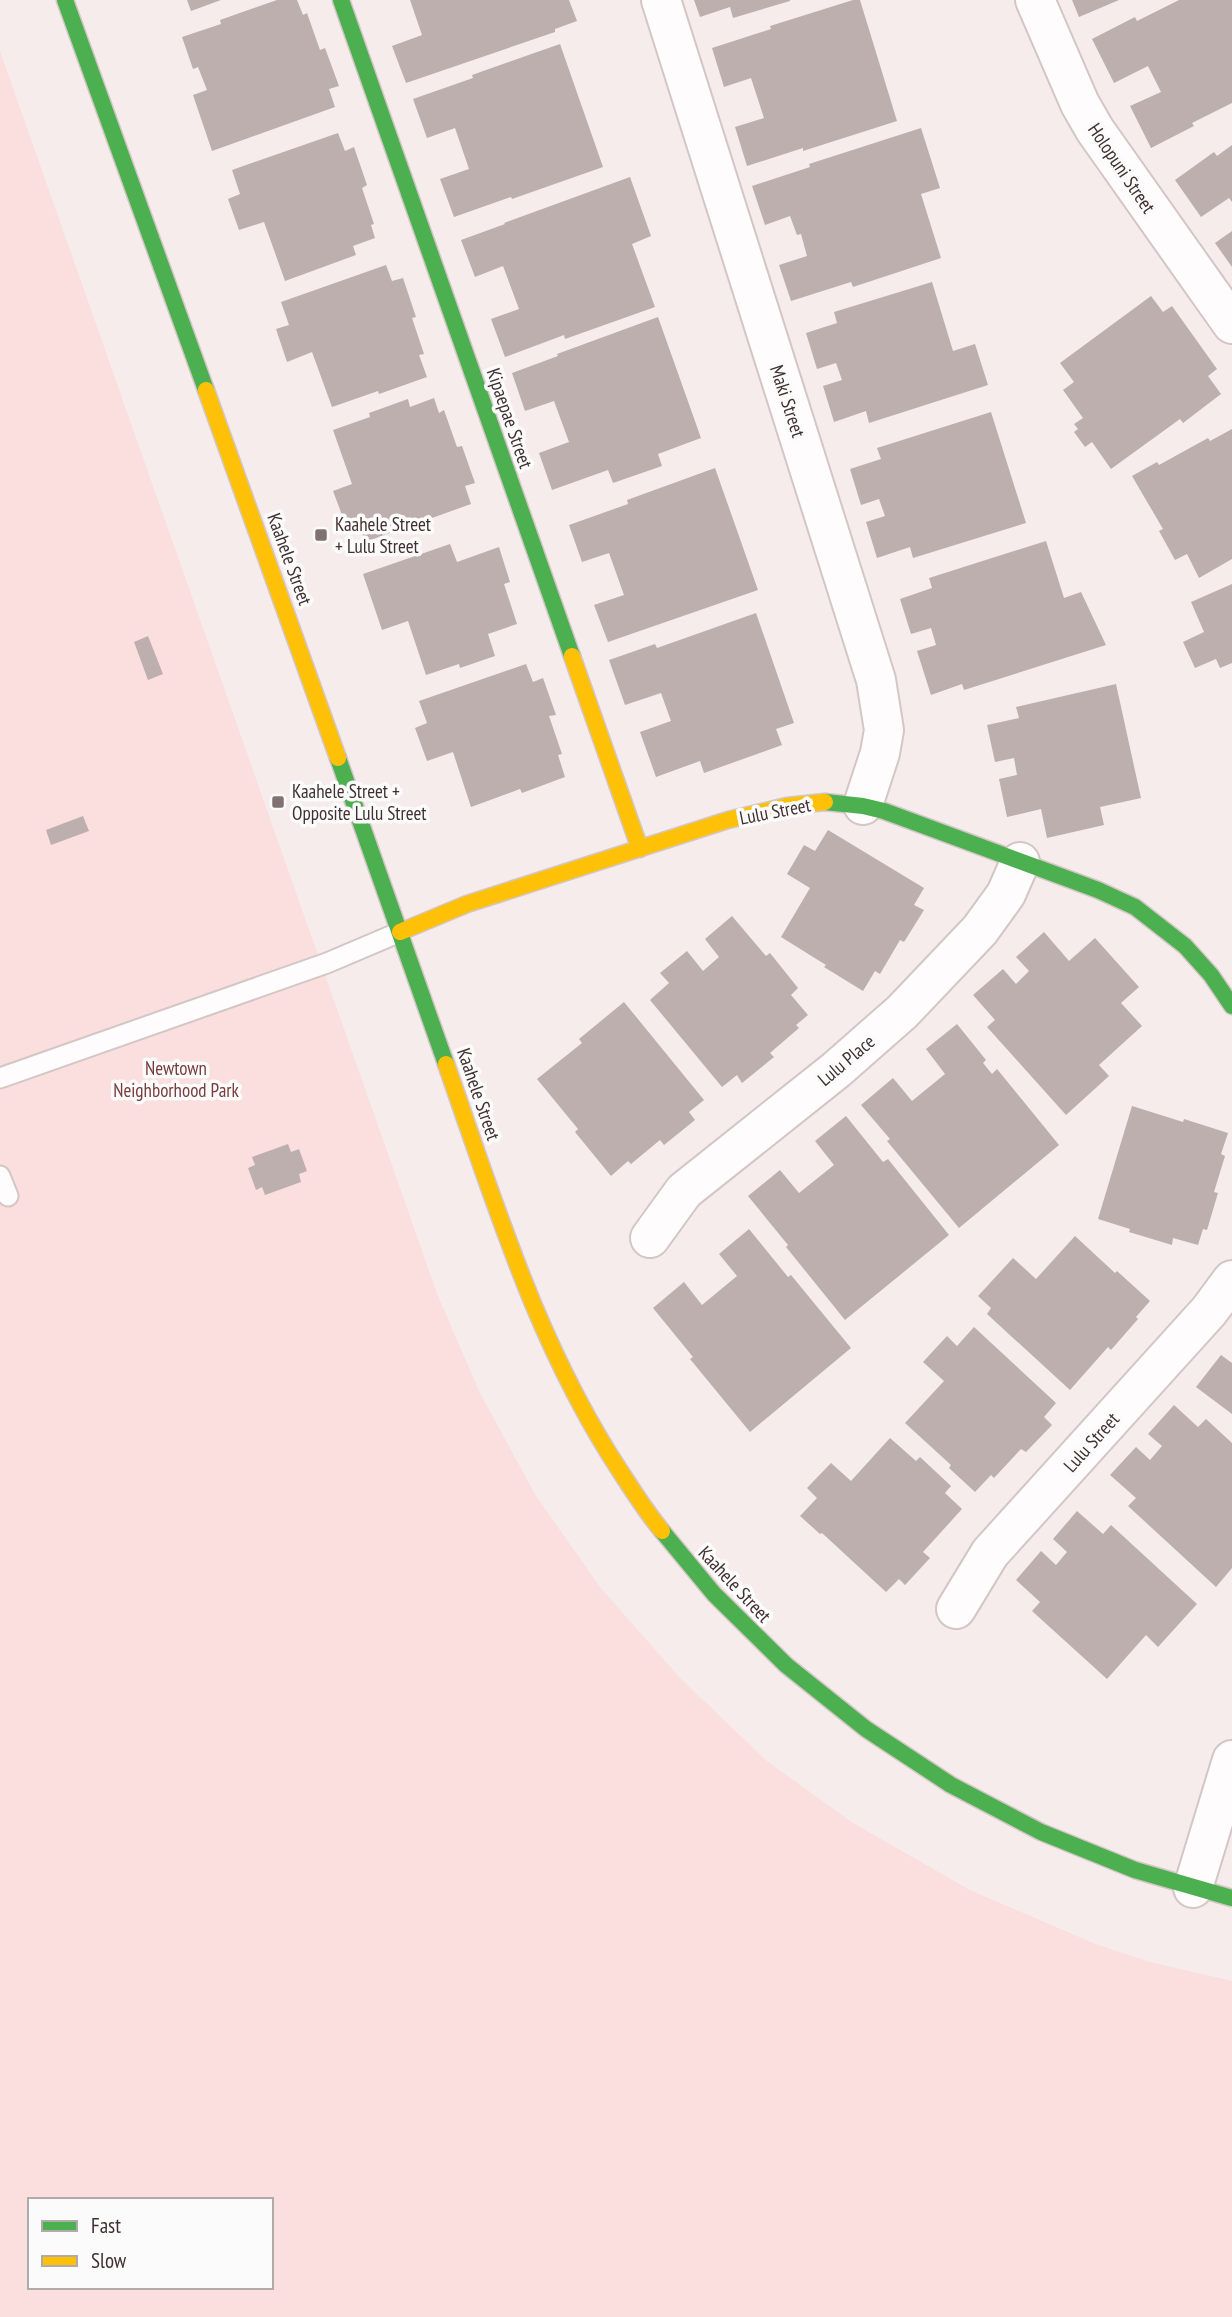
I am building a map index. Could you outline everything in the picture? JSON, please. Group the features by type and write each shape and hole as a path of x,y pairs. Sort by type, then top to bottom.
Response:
{"street":[{"name":"Kaahele Street","path":"65,0 527,1293 557,1363 595,1433 682,1557 734,1616 792,1671 853,1719 916,1763 983,1803 1052,1837 1123,1866 1232,1898"},
{"name":"Kipaepae Street","path":"341,0 640,849"},
{"name":"Maki Street","path":"661,0 876,680 884,730 880,753 863,805"},
{"name":"Holopuni Street","path":"1035,0 1080,104 1095,130 1232,324"},
{"name":"Lulu Street","path":"400,932 467,905 767,809 797,803 830,801 863,805 1098,890 1135,907 1185,946 1211,975 1232,1006"},
{"name":"Lulu Place","path":"650,1238 684,1191 836,1070 902,1012 980,930 1006,894 1020,862"},
{"name":"Lulu Street","path":"956,1609 990,1553 1209,1311 1232,1280"},
{"path":"1193,1888 1232,1760"}],"lane":[{"path":"0,1078 327,963 400,932"},
{"path":"0,1176 8,1196"}],"green space":[{"name":"Newtown Neighborhood Park","path":"0,51 438,1296 480,1393 536,1496 600,1587 681,1679 767,1761 853,1823 970,1890 1098,1945 1150,1962 1232,1981 1232,2317 0,2317"}],"building":[{"path":"187,0 221,0 191,11"},
{"path":"277,0 297,0 303,15 307,13 320,50 325,48 339,86 329,89 335,107 212,151 193,95 207,90 198,67 193,69 182,37"},
{"path":"410,0 569,0 577,21 555,29 555,32 406,83 392,46 422,35"},
{"path":"694,0 790,1 733,18 730,7 700,17"},
{"path":"860,0 897,121 747,166 735,127 764,118 751,78 724,87 712,48 771,29 770,26"},
{"path":"1072,0 1119,0 1079,17"},
{"path":"1179,0 1232,0 1232,103 1151,148 1130,106 1161,92 1148,66 1114,83 1092,39 1135,17 1137,21"},
{"path":"560,44 603,167 454,217 440,179 469,169 455,128 427,138 413,99"},
{"path":"921,128 940,188 921,194 941,258 853,287 851,282 791,301 779,265 807,256 801,234 797,235 790,216 765,225 752,186 810,167 809,164"},
{"path":"338,133 345,151 354,147 367,185 362,188 374,224 371,225 375,238 353,246 356,255 285,281 264,222 239,230 228,199 240,194 232,170"},
{"path":"1232,145 1232,202 1229,198 1201,217 1175,180 1214,152 1217,156"},
{"path":"630,177 651,236 632,244 655,307 565,339 564,335 505,357 491,319 519,309 503,266 475,277 461,240"},
{"path":"1232,231 1232,267 1215,243"},
{"path":"386,265 392,281 403,278 416,317 412,318 424,354 419,355 427,377 332,407 312,352 287,362 276,329 289,325 281,302"},
{"path":"932,282 953,351 975,344 988,385 869,423 866,411 834,422 823,386 842,380 836,363 817,369 806,333 837,323 834,312"},
{"path":"1151,296 1163,312 1172,306 1217,369 1208,376 1221,394 1183,423 1180,419 1111,469 1092,442 1085,447 1074,432 1078,429 1074,424 1083,418 1063,390 1074,382 1060,363"},
{"path":"658,317 701,438 658,454 662,466 613,483 608,470 552,490 539,453 569,442 554,401 525,411 512,373"},
{"path":"434,398 439,413 444,410 457,447 462,446 475,483 465,486 471,504 365,542 357,518 345,523 333,491 352,484 333,430 370,417 369,413 408,399 410,407"},
{"path":"991,412 1026,523 913,558 910,547 877,558 866,522 885,516 879,499 861,505 850,469 881,459 877,448"},
{"path":"1232,429 1232,559 1199,578 1187,554 1175,560 1159,531 1163,529 1132,476"},
{"path":"715,468 758,590 608,642 594,605 624,595 609,553 582,562 569,525 628,504 627,500"},
{"path":"1046,541 1064,598 1081,592 1106,645 964,690 962,684 931,695 917,651 936,645 931,628 911,634 900,599 932,588 929,578"},
{"path":"450,544 457,562 499,547 510,582 504,584 517,624 488,634 495,656 460,668 459,664 426,675 408,621 382,630 363,574"},
{"path":"1232,584 1232,663 1220,668 1216,659 1195,668 1183,642 1204,632 1191,602"},
{"path":"756,613 794,723 776,729 782,745 704,773 700,761 656,777 640,732 671,721 661,693 625,705 609,660 655,644 657,648"},
{"path":"148,636 163,674 148,680 134,642"},
{"path":"526,664 533,682 543,678 556,715 549,716 562,754 558,755 565,777 522,793 520,789 471,807 453,752 427,761 415,728 427,723 419,701"},
{"path":"1116,684 1141,798 1100,807 1104,825 1047,838 1041,809 1007,817 999,779 1017,775 1014,758 995,762 987,725 1019,718 1016,707"},
{"path":"83,816 89,831 51,845 46,830"},
{"path":"828,830 924,888 914,905 924,910 904,942 900,940 880,974 875,971 863,991 781,937 810,888 787,874 804,845 815,851"},
{"path":"732,916 766,956 770,953 798,988 791,995 808,1015 796,1025 799,1028 770,1053 774,1057 742,1083 737,1075 722,1087 650,1000 669,983 660,973 687,951 703,971 719,957 705,939"},
{"path":"1044,932 1069,961 1095,938 1139,987 1121,1003 1142,1026 1099,1065 1109,1076 1066,1115 987,1027 995,1020 973,995 1003,969 1016,984 1029,971 1016,957"},
{"path":"624,1002 704,1100 689,1112 695,1120 664,1145 660,1140 631,1164 628,1161 611,1176 575,1132 578,1129 537,1079 582,1043 579,1039"},
{"path":"957,1024 986,1060 983,1063 992,1074 997,1069 1059,1145 959,1228 861,1105 893,1078 912,1101 945,1074 926,1049"},
{"path":"1132,1106 1228,1133 1221,1154 1225,1156 1214,1192 1218,1193 1207,1230 1203,1229 1198,1245 1173,1238 1172,1245 1098,1219"},
{"path":"846,1116 883,1162 888,1159 949,1235 845,1320 748,1196 780,1170 799,1193 834,1165 815,1141"},
{"path":"288,1144 291,1152 299,1149 307,1171 299,1174 301,1182 265,1195 262,1187 256,1190 248,1168 255,1165 252,1157"},
{"path":"749,1229 851,1348 750,1432 690,1359 693,1357 653,1308 684,1282 702,1305 737,1276 719,1254"},
{"path":"1075,1236 1150,1301 1111,1350 1108,1347 1070,1390 987,1314 991,1308 978,1296 1013,1258 1036,1279"},
{"path":"974,1327 1056,1403 1044,1417 1052,1425 1026,1452 1021,1449 994,1478 991,1475 975,1492 949,1468 951,1465 905,1423 944,1381 923,1362 947,1336 957,1346"},
{"path":"1221,1355 1232,1363 1232,1414 1196,1387"},
{"path":"1174,1405 1198,1427 1206,1419 1232,1443 1232,1568 1216,1587 1128,1506 1136,1498 1110,1475 1136,1447 1150,1460 1162,1446 1148,1434"},
{"path":"890,1438 916,1461 920,1457 951,1486 945,1493 962,1509 923,1552 930,1558 905,1585 899,1579 886,1592 800,1516 817,1498 807,1488 831,1463 851,1481"},
{"path":"1077,1511 1103,1534 1111,1525 1197,1604 1158,1647 1146,1635 1107,1679 1032,1611 1040,1602 1016,1580 1041,1551 1056,1565 1067,1552 1053,1539"}],"traffic: fast":[{"path":"65,0 206,390"},
{"path":"341,0 572,656"},
{"path":"338,758 446,1064"},
{"path":"825,802 884,811 1098,890 1135,907 1185,946 1211,975 1232,1006"},
{"path":"662,1531 714,1594 786,1665 866,1729 951,1785 1041,1832 1135,1870 1232,1898"}],"traffic: slow":[{"path":"206,390 338,758"},
{"path":"572,656 640,849"},
{"path":"400,932 467,904 728,820 787,806 825,802"},
{"path":"446,1064 521,1275 566,1376 592,1426 636,1496 662,1531"}],"place":[{"name":"Kaahele Street + Lulu Street","path":"321,535"},
{"name":"Kaahele Street + Opposite Lulu Street","path":"278,802"}]}
